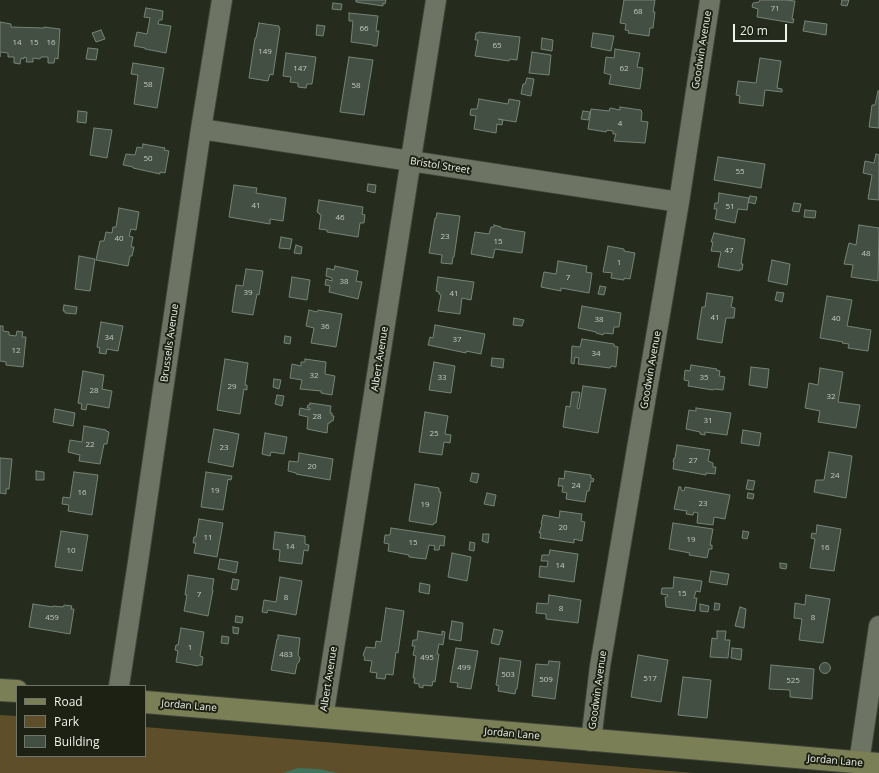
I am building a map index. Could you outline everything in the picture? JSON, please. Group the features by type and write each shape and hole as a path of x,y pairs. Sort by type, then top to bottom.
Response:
{"main road":[{"path":"0,690 16,691"},
{"name":"Jordan Lane","path":"146,702 869,763"}],"street":[{"name":"Brussells Avenue","path":"119,685 200,129 222,0"},
{"name":"Albert Avenue","path":"323,718 436,0"},
{"name":"Goodwin Avenue","path":"591,740 600,666 679,202 710,0"},
{"name":"Bristol Street","path":"200,129 679,202"},
{"path":"869,763 879,626"}],"green space":[{"path":"0,715 16,716 16,757 146,757 146,727 694,773 0,773"}],"shaded area":[{"path":"298,768 319,769 338,773 283,773"}],"building":[{"path":"356,0 386,0 385,4 383,3 383,6 356,2"},
{"path":"624,0 655,0 653,28 650,28 649,36 628,33 629,31 625,30 626,24 620,23"},
{"path":"760,0 795,1 792,19 794,19 793,23 757,17 758,9 752,7 753,3 759,2"},
{"path":"842,0 849,0 847,6 841,5"},
{"path":"333,3 342,4 341,10 332,9"},
{"path":"146,8 163,11 162,20 159,20 158,24 171,26 166,53 134,46 137,32 147,34 150,18 144,17"},
{"path":"349,13 378,16 376,31 379,31 377,46 351,42 353,21 349,21"},
{"path":"805,21 827,24 826,35 803,31"},
{"path":"0,22 11,24 11,27 44,27 60,29 58,59 55,58 54,63 48,63 48,57 41,57 40,59 33,58 33,62 26,62 27,58 24,57 24,59 21,58 20,64 14,63 14,57 8,57 8,53 0,52"},
{"path":"259,23 279,26 280,28 273,75 270,74 268,81 249,78 255,38"},
{"path":"317,25 325,26 323,36 316,35"},
{"path":"101,30 105,39 96,42 92,33"},
{"path":"479,32 520,37 517,60 510,59 509,61 475,56 478,40 475,40 476,33"},
{"path":"593,33 614,36 611,51 591,47"},
{"path":"542,38 553,40 552,51 541,49"},
{"path":"88,48 98,49 96,60 86,59"},
{"path":"615,49 640,53 637,67 643,68 640,89 609,84 611,75 604,73 606,57 614,58"},
{"path":"532,52 551,55 549,75 529,73"},
{"path":"286,53 316,57 312,84 307,84 306,88 298,87 298,83 290,82 291,77 283,76"},
{"path":"349,57 373,60 364,115 340,112"},
{"path":"760,58 781,61 777,88 782,89 782,92 765,90 763,106 739,103 740,96 736,95 738,81 756,83"},
{"path":"133,63 164,68 157,108 134,104 138,75 131,74"},
{"path":"527,78 534,79 531,96 521,94 523,84 525,84"},
{"path":"878,91 879,128 869,127 872,105 875,105"},
{"path":"479,99 508,104 509,99 520,101 516,122 498,119 503,120 502,125 497,124 496,133 474,129 476,116 470,115 471,109 477,109"},
{"path":"620,107 641,110 641,121 648,122 645,143 614,141 616,134 613,134 613,131 607,130 606,132 588,129 591,109 609,111 610,108 620,110"},
{"path":"78,111 87,112 86,123 77,122"},
{"path":"583,111 590,112 588,120 581,119"},
{"path":"94,128 112,130 107,158 90,155"},
{"path":"143,144 165,148 164,150 169,151 165,173 160,172 160,174 123,165 126,154 135,155 137,147 142,148"},
{"path":"876,154 879,155 879,200 868,199 872,175 863,173 865,161 874,163"},
{"path":"718,157 765,164 761,188 714,180"},
{"path":"368,184 376,185 375,193 367,191"},
{"path":"234,185 257,188 256,193 286,198 283,221 270,219 270,224 229,217"},
{"path":"719,193 749,198 747,210 738,209 735,223 715,219 717,209 714,209 715,203 718,203"},
{"path":"750,196 757,197 755,204 748,202"},
{"path":"319,200 363,207 362,214 365,215 364,223 360,223 358,237 327,232 327,230 319,229 321,215 317,212"},
{"path":"794,203 801,204 799,212 792,211"},
{"path":"119,208 139,212 136,230 131,229 129,236 133,237 131,247 134,247 128,266 96,260 100,241 104,241 106,232 112,233 113,227 116,227"},
{"path":"805,210 816,211 815,218 804,217"},
{"path":"437,213 460,216 452,264 441,263 442,255 429,253"},
{"path":"494,225 501,228 525,232 522,253 495,249 493,258 471,254 475,232 489,234 491,227 494,227"},
{"path":"859,225 879,228 878,281 851,277 853,265 844,264 849,243 856,245"},
{"path":"714,233 745,239 741,264 743,264 742,270 740,269 740,271 718,267 721,252 711,251 713,242 711,242"},
{"path":"281,237 292,239 290,249 279,248"},
{"path":"296,245 302,247 301,254 294,253"},
{"path":"608,246 635,253 630,279 624,278 624,280 611,278 612,273 603,272"},
{"path":"79,256 95,259 90,291 75,289"},
{"path":"772,260 790,264 787,285 768,281"},
{"path":"558,261 587,266 586,272 592,273 589,293 561,288 561,291 541,287 544,272 556,274"},
{"path":"335,266 358,271 356,281 362,282 358,299 329,292 330,286 325,285 326,279 332,281 332,278 326,276 327,268 334,270"},
{"path":"246,269 263,271 259,295 257,294 253,315 232,312 236,285 243,286"},
{"path":"292,277 310,280 307,300 289,297"},
{"path":"438,277 474,282 471,300 462,298 460,314 438,311 441,295 436,291"},
{"path":"600,286 606,287 604,295 598,294"},
{"path":"777,292 784,293 782,302 775,300"},
{"path":"707,293 733,297 731,307 735,308 734,318 726,318 722,343 697,339 702,307 705,307"},
{"path":"827,296 852,300 847,326 871,330 868,351 848,348 849,344 820,338"},
{"path":"64,305 77,307 76,314 65,313 65,311 63,311"},
{"path":"582,306 621,313 619,327 614,327 613,334 604,333 603,335 578,328"},
{"path":"309,310 342,314 336,347 311,343 314,328 306,326"},
{"path":"514,318 524,320 522,326 513,325"},
{"path":"101,322 123,326 118,351 107,349 106,354 99,353 100,348 97,347"},
{"path":"435,325 485,334 481,354 466,351 466,353 428,345 430,337 433,338"},
{"path":"0,326 3,326 3,331 9,332 9,335 16,336 17,331 23,332 22,337 26,337 23,367 6,365 6,362 0,361"},
{"path":"285,336 291,337 290,344 284,343"},
{"path":"582,339 614,344 614,346 618,347 616,367 611,366 610,368 578,364 579,358 575,357 574,364 571,363 572,346 580,347"},
{"path":"492,358 504,359 503,368 491,366"},
{"path":"225,359 248,363 245,385 247,385 247,390 244,389 240,414 217,410"},
{"path":"305,359 326,362 325,374 335,376 332,395 321,393 321,391 300,389 302,380 290,378 292,364 301,366 301,362 305,362"},
{"path":"434,362 455,366 451,393 429,390"},
{"path":"691,365 717,369 716,370 720,371 719,376 725,377 723,390 688,386 689,381 684,380 685,370 690,371"},
{"path":"751,367 769,369 767,388 749,385"},
{"path":"820,368 843,372 838,402 860,405 856,428 818,422 820,411 805,408 809,383 818,385"},
{"path":"83,371 104,375 102,389 112,391 109,408 87,404 86,410 81,409 82,404 78,403"},
{"path":"274,379 281,380 279,389 273,387"},
{"path":"583,386 606,389 598,433 563,427 566,406 570,407 572,392 580,393 577,408 579,409"},
{"path":"277,395 284,396 282,406 275,404"},
{"path":"310,403 331,406 330,413 334,416 333,421 328,423 327,433 307,429 308,417 299,415 300,408 310,410 310,408 307,408"},
{"path":"696,408 731,413 727,435 705,432 705,435 700,434 700,432 686,429 689,410 696,411"},
{"path":"55,409 75,413 73,426 53,422"},
{"path":"425,412 448,416 445,434 451,435 450,443 444,442 442,455 419,452"},
{"path":"84,426 106,430 109,432 107,444 104,444 100,464 79,461 80,455 68,452 70,440 82,442"},
{"path":"214,429 239,434 233,467 208,462"},
{"path":"743,430 761,433 759,446 741,443"},
{"path":"265,433 287,437 284,454 271,452 270,456 262,454"},
{"path":"677,445 710,450 708,461 713,463 713,467 716,467 715,474 706,473 706,475 673,469"},
{"path":"829,452 852,456 846,498 814,492 816,480 824,480"},
{"path":"299,453 333,459 330,480 296,474 288,471 289,461 298,462"},
{"path":"0,458 12,459 9,489 6,489 6,494 0,493"},
{"path":"36,471 44,472 44,480 36,480"},
{"path":"565,471 591,475 591,478 594,479 593,482 591,481 589,491 587,491 585,502 566,499 567,493 562,492 563,486 558,486 559,478 564,479"},
{"path":"74,472 98,475 92,515 68,511 69,505 62,504 63,497 70,498"},
{"path":"206,472 232,476 231,480 228,479 223,510 201,507"},
{"path":"472,473 479,474 477,483 470,481"},
{"path":"748,480 755,481 753,490 746,489"},
{"path":"415,484 439,488 439,492 441,492 436,523 433,525 409,521"},
{"path":"679,487 681,487 681,490 684,491 685,487 730,495 725,519 714,517 713,525 697,523 698,513 694,512 693,515 686,514 687,511 674,509"},
{"path":"487,493 496,495 494,506 484,504"},
{"path":"748,493 754,494 753,499 747,498"},
{"path":"560,511 582,514 581,521 585,522 582,541 574,539 574,543 540,538 541,533 539,533 543,515 559,518"},
{"path":"199,519 223,523 217,557 194,553 196,543 193,543 194,537 196,537"},
{"path":"673,523 713,529 710,545 712,545 712,549 709,549 707,558 689,555 690,553 669,549"},
{"path":"817,525 841,529 834,571 810,568 815,539 811,538 812,533 816,534"},
{"path":"391,528 445,536 444,546 440,545 439,550 434,550 435,546 429,545 426,559 409,557 409,555 388,551 389,544 384,543 385,535 390,535"},
{"path":"61,531 88,535 82,571 55,567"},
{"path":"743,531 749,532 747,539 742,538"},
{"path":"275,532 305,536 305,544 309,545 308,551 304,550 302,564 279,561 280,550 273,549"},
{"path":"483,534 489,534 488,543 482,541"},
{"path":"470,542 475,543 474,551 469,550"},
{"path":"550,550 578,554 574,582 539,577 540,566 547,567 548,561 541,561 542,555 549,555"},
{"path":"452,553 471,557 467,581 448,577"},
{"path":"220,559 238,562 236,573 218,569"},
{"path":"780,563 787,564 786,569 780,568"},
{"path":"711,571 729,574 727,585 709,582"},
{"path":"188,575 214,579 208,616 184,611 187,595 185,595"},
{"path":"280,577 302,581 296,615 268,610 267,613 262,612 264,600 276,602"},
{"path":"674,577 702,581 700,592 696,591 694,598 697,598 695,611 666,607 665,597 668,595 661,594 662,588 673,588"},
{"path":"233,579 239,580 237,590 231,589"},
{"path":"420,583 430,585 429,594 419,592"},
{"path":"549,595 581,600 578,623 546,619 546,614 536,613 537,603 548,604"},
{"path":"806,595 830,599 823,643 799,640 802,619 794,618 795,603 805,605"},
{"path":"715,603 720,604 719,610 714,610"},
{"path":"33,604 53,607 63,607 64,605 72,606 71,609 74,609 70,634 29,627"},
{"path":"700,604 709,606 708,612 700,611"},
{"path":"740,607 746,609 744,628 735,626"},
{"path":"386,608 404,611 398,653 396,652 393,675 386,674 385,679 376,678 377,673 370,672 372,661 364,660 365,658 363,655 366,647 375,648 376,641 381,642"},
{"path":"236,616 243,617 242,623 235,622"},
{"path":"452,621 463,623 461,641 449,639"},
{"path":"233,627 239,628 238,634 233,633"},
{"path":"181,628 204,632 200,656 203,657 202,665 198,666 176,662 178,651 175,650 176,645 178,645"},
{"path":"494,629 503,631 499,645 491,643"},
{"path":"418,631 442,635 442,631 445,632 443,645 439,644 437,654 439,654 435,682 433,681 432,686 423,685 423,688 419,687 419,684 414,683 415,678 413,678 416,656 413,655 415,646 412,646 413,640 417,640"},
{"path":"717,631 726,631 725,640 730,640 728,658 710,657 712,638 717,639"},
{"path":"278,635 300,638 298,655 300,658 295,674 271,670"},
{"path":"222,636 229,637 228,644 221,643"},
{"path":"456,648 478,651 471,689 457,687 458,683 450,682"},
{"path":"732,648 742,649 741,660 731,658"},
{"path":"638,655 668,660 661,702 631,697"},
{"path":"500,658 521,661 515,694 498,691 499,686 496,685"},
{"path":"549,661 560,662 555,699 532,696 536,664 548,665"},
{"path":"823,663 827,663 829,664 829,672 823,673 820,670 820,666"},
{"path":"771,665 814,669 812,699 790,697 790,690 769,689"},
{"path":"683,677 711,680 707,718 678,715"}]}
